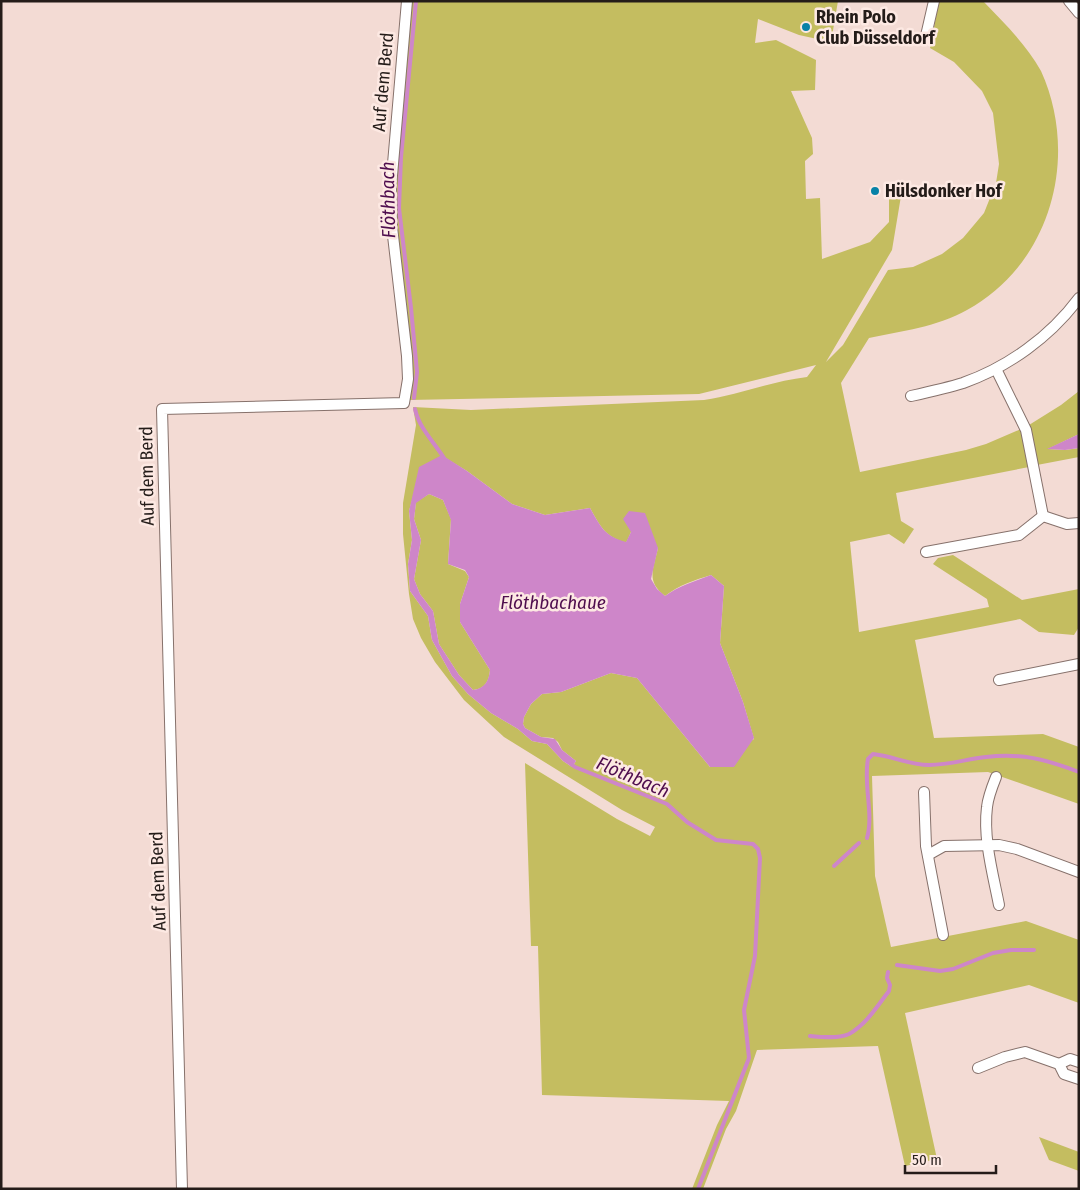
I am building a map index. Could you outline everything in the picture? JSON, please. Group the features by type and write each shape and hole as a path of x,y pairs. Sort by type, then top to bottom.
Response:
{"street":[{"name":"Auf dem Berd","path":"182,1189 162,409 404,403 408,379 407,356 392,226 390,187 407,1"},
{"path":"925,40 934,1"},
{"path":"1069,1 1079,13"},
{"path":"911,396 963,383 996,369 1042,338 1078,299"},
{"path":"996,369 1026,430 1043,516"},
{"path":"1043,516 1066,524 1079,523"},
{"path":"926,552 1020,535 1026,532 1043,516"},
{"path":"999,680 1079,664"},
{"path":"996,777 987,807 988,844 999,905"},
{"path":"924,792 928,855 943,935"},
{"path":"928,855 944,846 988,844 1014,848 1077,871 1079,860"},
{"path":"978,1068 1005,1057 1025,1052 1059,1064 1070,1059 1079,1062"},
{"path":"1059,1064 1064,1074 1079,1079"}],"shaded area":[{"path":"412,1 838,1 831,42 799,35 758,19 755,43 776,40 816,60 815,90 791,91 812,138 813,154 805,161 806,199 820,198 822,259 870,242 889,222 889,190 902,190 892,250 826,362 843,345 888,270 913,267 942,254 963,238 984,213 996,183 999,164 993,113 982,91 954,62 930,48 939,1 983,1 1022,43 1041,71 1052,104 1058,138 1057,172 1050,205 1038,237 1019,265 996,290 967,310 944,321 869,338 841,383 860,472 966,450 986,444 1021,429 1029,467 896,493 901,521 914,529 904,544 889,534 850,542 859,632 989,607 987,599 933,564 938,558 953,555 1022,600 1079,589 1079,627 1074,635 1039,632 1020,619 915,640 934,738 1043,734 1079,747 1079,804 988,772 872,776 875,876 891,947 1026,921 1079,940 1079,1003 1029,985 905,1013 937,1159 905,1166 878,1046 757,1050 736,1111 726,1129 703,1189 692,1189 717,1125 729,1101 542,1095 538,946 531,946 525,763 617,819 650,836 655,827 622,810 504,737 464,700 435,662 421,638 413,619 403,534 403,503 416,425 413,407 471,410 704,400 807,377 816,365 699,394 409,400 412,368 407,308 394,212","holes":["442,456 467,471 512,504 545,515 590,508 600,526 613,537 626,543 631,532 658,548 652,575 655,585 665,596 681,586 711,575 724,586 720,643 743,702 754,739 710,767 637,678 611,673 561,692 542,694 531,704 524,717 523,724 525,728 541,737 553,738 558,742 562,750 576,761 572,767 563,761 547,744 532,741 518,729 491,713 468,694 452,676 432,640 428,616 410,591 408,564 412,540 409,511 415,490"]},
{"path":"1079,391 1079,434 1048,449 1065,450 1079,448 1079,457 1037,465 1029,425"},
{"path":"429,494 443,500 451,519 448,564 465,571 469,577 460,604 460,622 490,670 486,684 481,688 473,690 459,675 439,644 433,611 420,594 414,579 421,540 414,519 416,502"},
{"path":"1039,1137 1079,1152 1079,1171 1049,1160"}],"water":[{"path":"1079,434 1079,448 1065,450 1047,449"},
{"name":"Flöthbachaue","path":"442,455 512,504 545,515 590,508 608,534 626,542 631,532 623,519 629,511 645,513 658,548 651,579 657,589 665,596 670,592 711,575 724,586 720,643 743,702 754,738 734,767 710,767 637,678 611,673 561,692 542,694 531,704 524,717 523,724 525,728 541,737 555,739 562,750 576,761 572,767 563,761 547,744 532,741 518,729 491,713 468,694 452,676 432,640 428,616 410,591 408,564 412,540 409,511 419,467","holes":["429,494 443,500 451,520 448,564 465,570 469,577 460,604 460,622 490,670 486,683 481,688 473,690 459,675 439,644 433,611 420,594 414,579 421,540 414,519 416,503"]}],"waterway":[{"name":"Flöthbach","path":"414,398 417,372 399,208 401,157 416,1"},
{"name":"Flöthbach","path":"415,409 423,429 444,458"},
{"path":"867,838 869,828 867,769 868,759 873,754 915,764 929,765 986,757 1011,756 1044,760 1079,772"},
{"name":"Flöthbach","path":"571,764 667,804 687,822 716,840 753,844 758,849 760,858 755,956 744,1010 749,1058 698,1189"},
{"path":"834,866 859,843"},
{"path":"897,965 940,971 953,969 993,953 1011,950 1034,950"},
{"path":"810,1036 840,1037 855,1030 871,1014 889,991 888,972"}],"place":[{"name":"Rhein Polo Club Düsseldorf","path":"806,27"},
{"name":"Hülsdonker Hof","path":"875,191"}]}
